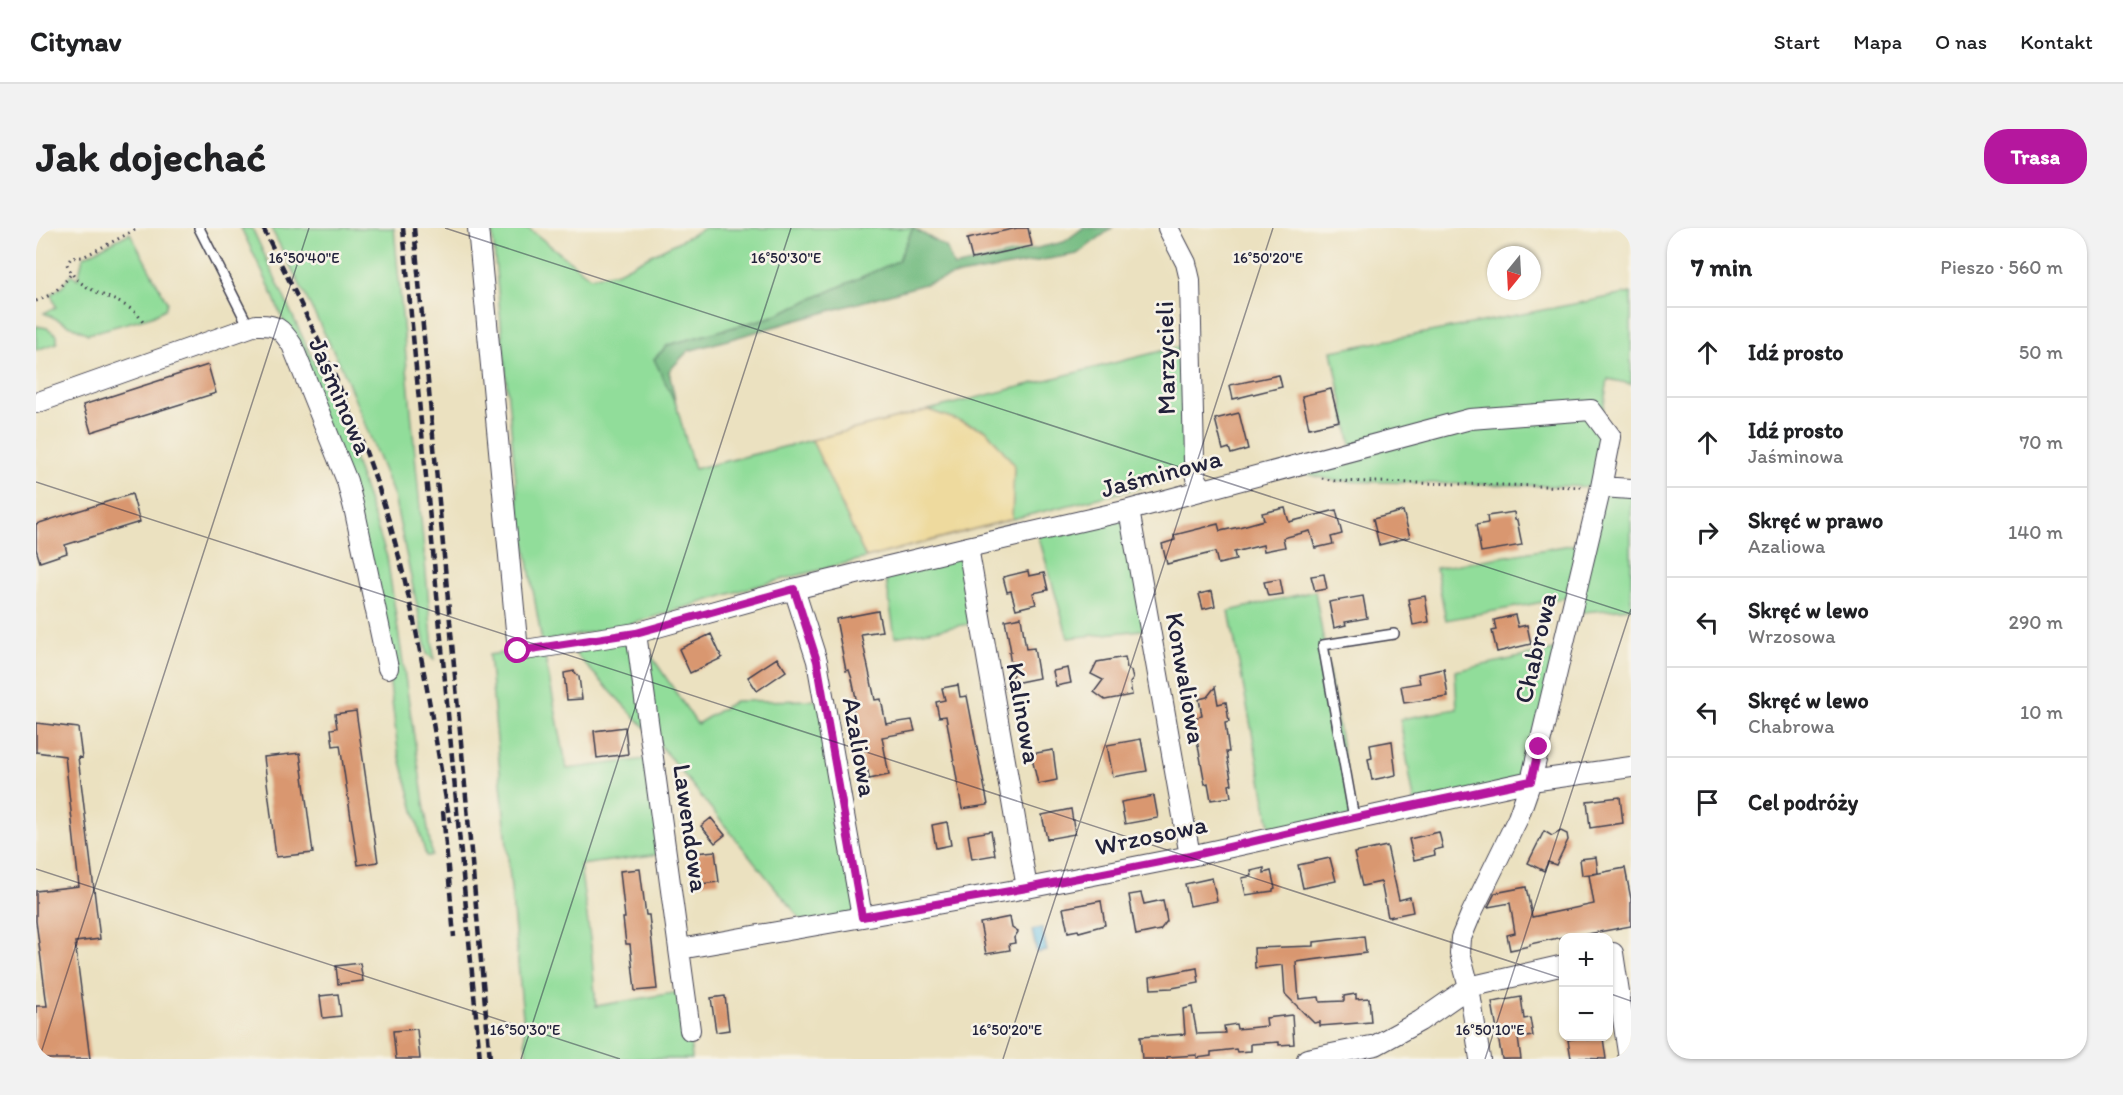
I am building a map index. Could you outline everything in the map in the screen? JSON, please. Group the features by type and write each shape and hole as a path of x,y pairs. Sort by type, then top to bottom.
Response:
{"street":[{"name":"Jaśminowa","path":"478,228 518,651 636,633 794,589 1129,510 1470,418 1591,410 1611,437 1601,487"},
{"name":"Marzycieli","path":"1168,228 1186,263 1190,280 1194,460 1196,478 1203,490"},
{"name":"Jaśminowa","path":"36,403 249,327 270,324 283,331 292,345 347,481 356,512 388,668"},
{"path":"1601,487 1631,489"},
{"name":"Chabrowa","path":"1480,1059 1469,987 1460,953 1461,938 1518,818 1531,781 1601,487"},
{"name":"Konwaliowa","path":"1129,510 1190,856"},
{"name":"Kalinowa","path":"968,547 1027,888"},
{"name":"Azaliowa","path":"794,589 817,661 862,917"},
{"name":"Lawendowa","path":"636,633 690,1030"},
{"name":"Wrzosowa","path":"680,949 1027,888 1190,856 1354,818 1531,781 1631,767"},
{"path":"1618,953 1629,1059"},
{"path":"1307,1059 1373,1052 1469,987 1559,966"}],"lane":[{"path":"199,228 249,327"},
{"path":"1354,818 1323,645 1394,634"}],"path":[{"path":"135,230 83,257 71,258 67,264 71,274 136,314 145,325"},
{"path":"36,301 46,298 61,288 71,274"},
{"path":"1292,466 1307,474 1335,481 1601,487"}],"green space":[{"path":"241,228 252,228 325,386 351,449 387,557 432,856 426,856 398,750 388,668 347,481 270,288"},
{"path":"271,228 394,228 434,659 427,654 394,496 343,370"},
{"path":"492,228 528,228 590,277 618,272 705,228 913,228 898,261 771,317 668,345 654,359 676,404 694,469 812,440 866,558 749,588 631,624 542,642 518,503"},
{"path":"913,228 946,247 954,267 1064,242 1083,228 1112,228 1077,254 953,276 688,351 669,371 676,404 654,359 668,345 771,317 898,261"},
{"path":"130,233 167,302 165,309 152,316 88,334 44,313 56,307 51,294 61,288 71,274 78,279 83,257"},
{"path":"1631,293 1631,384 1608,379 1603,410 1592,410 1611,437 1601,487 1335,481 1307,474 1309,462 1352,450 1332,351"},
{"path":"36,326 47,328 57,335 57,343 36,350"},
{"path":"1185,345 1184,477 1012,519 1014,464 986,430 928,410"},
{"path":"1601,487 1631,489 1631,608 1571,613 1575,596 1446,620 1436,568 1588,542"},
{"path":"1129,510 1150,629 1068,638 1037,531"},
{"path":"968,547 981,622 895,637 884,567"},
{"path":"1315,591 1354,818 1272,837 1229,611"},
{"path":"636,633 697,724 735,701 824,700 862,917 807,927 650,733 566,644"},
{"path":"543,647 567,769 654,758 667,853 580,865 596,1006 685,991 692,1059 527,1059 489,655"},
{"path":"1563,648 1531,781 1415,805 1400,719 1457,709 1455,671"}],"sand":[{"path":"928,410 986,430 1014,464 1012,519 866,558 812,440"}],"water":[{"path":"1042,928 1047,951 1037,953 1032,930"}],"building":[{"path":"1017,228 1028,228 1032,246 972,259 967,239"},
{"path":"208,365 216,393 91,432 83,405"},
{"path":"1279,375 1282,387 1233,399 1230,385"},
{"path":"1331,389 1339,421 1309,428 1302,396"},
{"path":"1239,413 1248,449 1231,454 1229,448 1223,450 1215,419"},
{"path":"132,494 140,522 65,545 67,553 40,562 36,549 36,524"},
{"path":"1285,508 1289,522 1336,510 1342,534 1331,537 1333,544 1315,548 1310,531 1283,538 1285,547 1264,551 1263,545 1234,552 1236,560 1218,564 1215,552 1167,564 1162,544 1175,540 1174,535 1218,524 1220,531 1239,527 1264,520 1262,513"},
{"path":"1403,511 1410,537 1379,545 1373,519"},
{"path":"1514,512 1522,545 1481,552 1476,525 1488,523 1487,516"},
{"path":"1028,571 1029,576 1044,573 1048,590 1033,593 1036,604 1016,609 1011,591 1007,592 1003,577"},
{"path":"1324,574 1327,589 1315,591 1311,576"},
{"path":"1280,579 1283,594 1268,596 1264,582"},
{"path":"1212,591 1215,606 1203,609 1199,594"},
{"path":"1363,596 1367,618 1345,622 1346,625 1334,628 1329,602"},
{"path":"1425,596 1429,622 1413,625 1408,599"},
{"path":"878,611 882,631 861,634 875,700 881,699 886,724 912,720 915,731 882,737 889,775 869,779 868,771 864,771 852,704 857,703 849,670 846,671 836,619"},
{"path":"1515,615 1518,627 1527,625 1531,644 1497,652 1492,631 1496,630 1494,620"},
{"path":"1021,617 1026,649 1034,648 1039,678 1014,683 1005,620"},
{"path":"711,634 722,658 690,673 679,649"},
{"path":"1125,657 1127,668 1131,671 1133,679 1130,683 1132,695 1105,700 1094,692 1103,680 1091,674 1097,662"},
{"path":"777,658 786,671 757,691 748,677"},
{"path":"1068,668 1071,683 1056,686 1053,671"},
{"path":"1444,669 1448,697 1404,703 1401,686 1420,683 1418,674"},
{"path":"574,671 579,677 582,699 567,700 564,673"},
{"path":"958,685 960,697 967,696 988,805 962,809 946,716 939,717 936,702 945,700 942,688"},
{"path":"1215,687 1218,704 1226,702 1229,722 1225,723 1229,752 1226,752 1232,784 1229,785 1231,797 1211,800 1208,783 1205,784 1193,718 1202,716 1199,699 1207,697"},
{"path":"356,711 378,862 358,865 340,745 333,746 331,729 337,728 335,714"},
{"path":"36,723 78,728 82,758 78,757 100,939 75,942 90,1059 36,1059 36,1006 47,1006 36,921 36,891 79,886 65,756 36,752"},
{"path":"625,727 628,754 597,758 594,731"},
{"path":"1141,739 1147,771 1113,777 1107,745"},
{"path":"1392,741 1396,775 1372,780 1368,759 1372,758 1370,745"},
{"path":"1053,750 1057,780 1038,784 1031,754"},
{"path":"300,753 313,853 276,857 264,757"},
{"path":"1154,796 1158,818 1125,824 1121,802"},
{"path":"1620,797 1623,823 1590,828 1587,801"},
{"path":"1071,809 1075,834 1047,839 1042,815"},
{"path":"711,818 725,835 715,843 701,826"},
{"path":"947,822 951,845 936,848 932,825"},
{"path":"991,831 995,855 972,859 968,835"},
{"path":"1544,831 1552,836 1561,831 1567,834 1568,840 1556,865 1548,862 1544,871 1528,863"},
{"path":"1439,832 1443,848 1434,850 1435,855 1414,860 1409,839"},
{"path":"1387,846 1399,900 1410,897 1413,912 1388,917 1381,882 1362,886 1354,853"},
{"path":"715,851 719,882 699,884 695,853"},
{"path":"1596,857 1598,873 1582,875 1580,859"},
{"path":"1330,858 1336,881 1303,888 1298,865"},
{"path":"1264,868 1264,873 1271,871 1275,888 1273,891 1246,895 1242,878 1252,876 1251,871"},
{"path":"1625,868 1631,899 1631,926 1593,933 1559,933 1559,938 1510,950 1507,935 1515,933 1510,903 1488,907 1495,893 1526,887 1532,917 1594,904 1589,875"},
{"path":"640,869 646,915 649,915 657,989 635,991 630,944 626,944 620,871"},
{"path":"1212,878 1217,901 1190,906 1185,884"},
{"path":"1141,893 1144,904 1163,900 1167,921 1160,930 1136,935 1129,895"},
{"path":"1101,901 1105,925 1079,932 1078,930 1068,932 1063,908"},
{"path":"1010,917 1012,928 1018,932 1014,938 1015,943 1009,944 1010,950 986,954 980,923"},
{"path":"1364,936 1366,953 1296,962 1299,999 1319,997 1320,1002 1344,1001 1344,996 1356,994 1356,999 1369,998 1371,1022 1320,1026 1320,1022 1314,1023 1285,994 1283,965 1255,968 1254,948 1314,946 1314,942"},
{"path":"360,963 363,981 338,984 336,966"},
{"path":"1197,968 1199,983 1151,989 1150,977"},
{"path":"338,994 341,1016 323,1018 320,996"},
{"path":"725,996 729,1030 716,1032 711,998"},
{"path":"1521,997 1524,1019 1530,1018 1533,1036 1518,1038 1521,1059 1502,1059 1492,1002"},
{"path":"1192,1007 1197,1034 1225,1033 1224,1026 1236,1024 1237,1029 1267,1026 1266,1018 1292,1015 1294,1044 1279,1045 1279,1042 1251,1044 1251,1051 1237,1052 1236,1049 1211,1052 1211,1056 1197,1058 1197,1055 1167,1057 1167,1059 1142,1059 1140,1037 1185,1034 1183,1009"},
{"path":"417,1029 420,1059 396,1059 393,1031"},
{"path":"1568,1041 1603,1041 1606,1059 1571,1058"}],"railway":[{"path":"263,228 311,324 340,389 367,455 392,530 412,612 450,822"},
{"path":"403,228 480,1059"},
{"path":"414,228 490,1059"},
{"path":"443,811 454,937"}],"route":[{"path":"518,651 636,633 794,589 817,661 862,917 1190,856 1354,818 1531,781 1539,747"}]}
